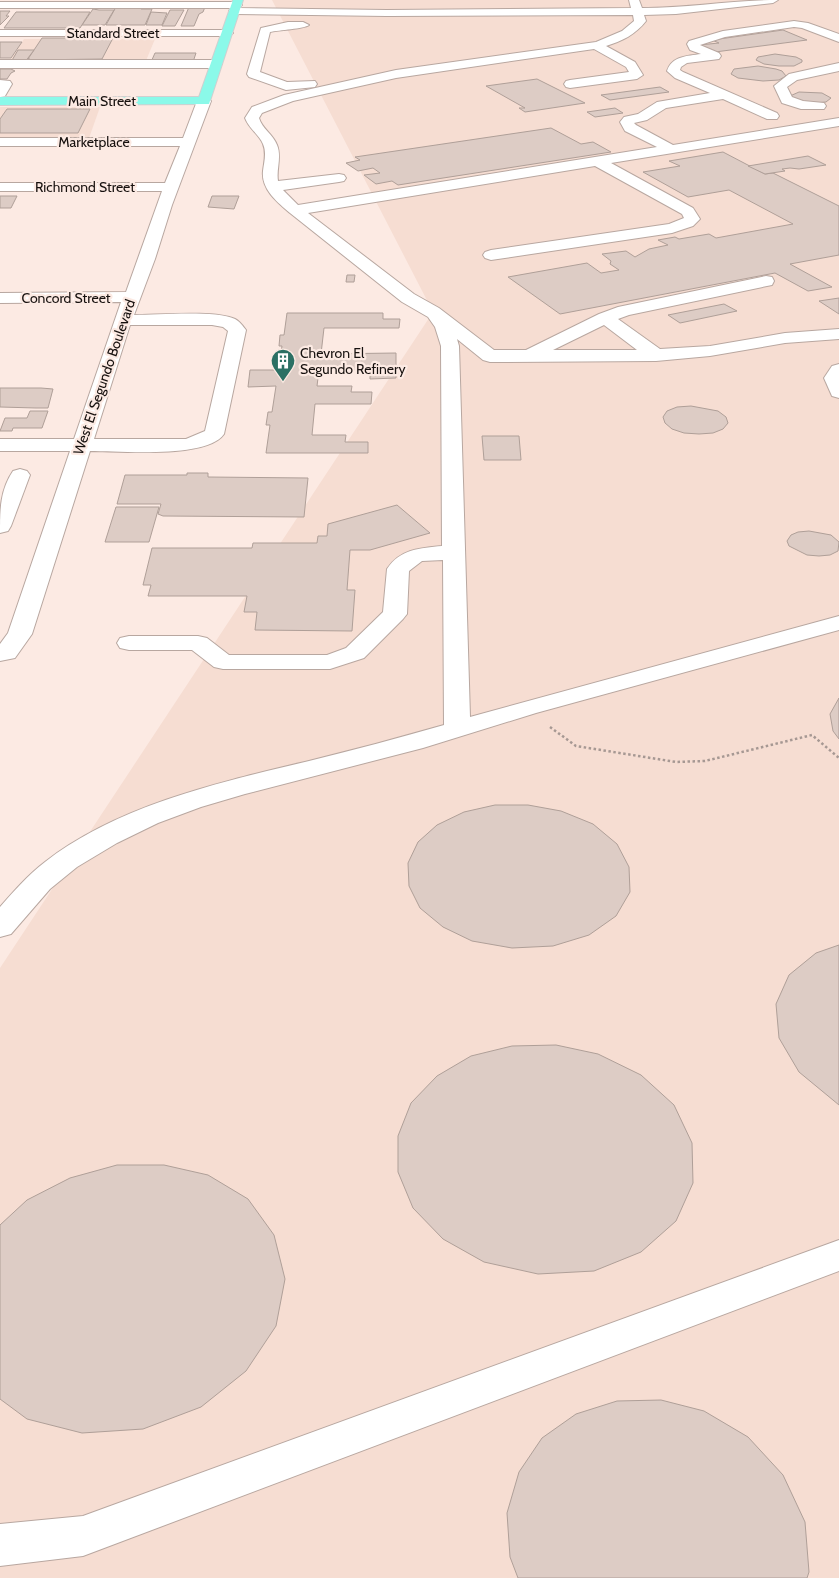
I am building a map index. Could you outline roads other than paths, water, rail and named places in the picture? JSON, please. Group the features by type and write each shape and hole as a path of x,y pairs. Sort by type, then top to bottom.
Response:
{"main road":[{"path":"204,101 236,5"},
{"name":"Main Street","path":"0,101 204,101"}],"street":[{"path":"0,6 135,3 236,5 387,13 705,4 773,0"},
{"path":"636,6 640,21 631,32 619,38 595,45 396,74 289,98 258,110 252,118 253,126 271,143 273,152 270,177 274,187 295,210 408,298 434,312 490,356 656,355 710,351 785,338 839,334"},
{"path":"772,116 679,76 673,71 675,65 684,60 715,56 694,47 693,44 723,34 794,24 804,25 839,38"},
{"path":"313,25 288,25 265,30 252,74 286,86 329,83 339,87"},
{"name":"Standard Street","path":"0,33 227,33"},
{"path":"570,84 637,75 631,65 595,45"},
{"path":"0,64 216,64"},
{"path":"819,106 801,105 787,100 780,86 793,77 839,67"},
{"path":"0,84 6,84 0,93"},
{"path":"671,149 630,128 627,122 642,117 662,105 724,95"},
{"name":"West El Segundo Boulevard","path":"3,654 20,634 123,320 204,101"},
{"path":"295,210 839,122"},
{"path":"808,127 831,137"},
{"name":"Marketplace","path":"0,142 188,142"},
{"path":"491,255 672,228 687,223 692,219 688,211 597,161"},
{"path":"274,187 339,178"},
{"name":"Richmond Street","path":"0,187 171,187"},
{"path":"527,356 605,318 624,311 766,281"},
{"name":"Concord Street","path":"0,298 132,297"},
{"path":"434,312 444,327 450,346 457,730"},
{"path":"605,318 656,355"},
{"path":"0,445 186,445 199,442 214,434 238,330 228,324 212,320 123,320"},
{"path":"839,370 833,378 839,392"},
{"path":"0,526 20,476"},
{"path":"129,643 198,643 223,662 330,662 355,653 395,614 398,569 416,555 453,552"},
{"path":"0,927 28,893 65,860 107,836 162,811 234,788 394,748 525,709 839,623"},
{"path":"0,1544 83,1536 839,1255"}],"place":[{"name":"Chevron El Segundo Refinery","path":"283,382"}]}
